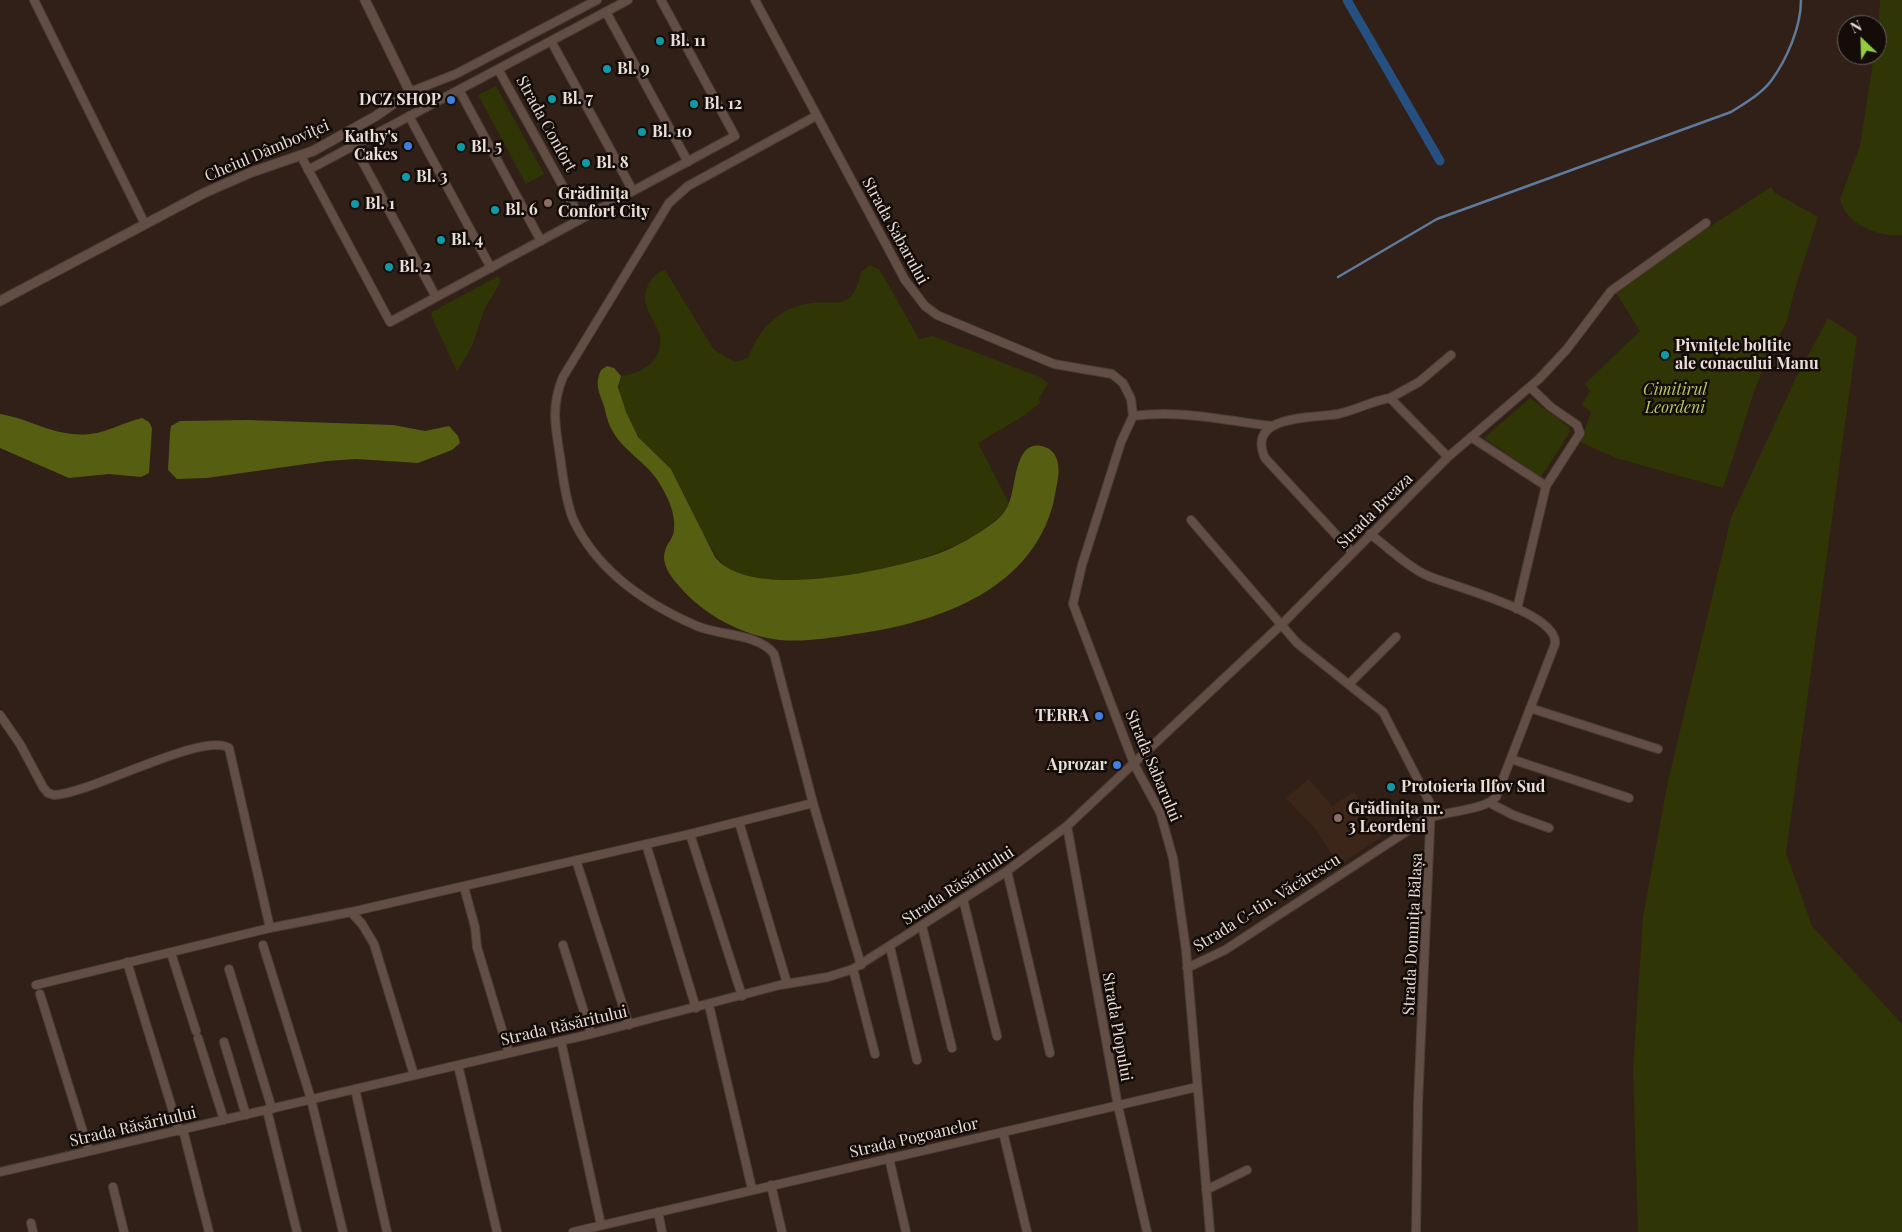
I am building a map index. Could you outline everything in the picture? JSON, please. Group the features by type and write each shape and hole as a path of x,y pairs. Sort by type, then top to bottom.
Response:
{"street":[{"path":"34,0 145,224"},
{"path":"365,0 410,92"},
{"name":"Cheiul Dâmboviței","path":"0,301 145,224 239,177 301,156 362,124 410,92 448,78 597,0"},
{"name":"Strada Confort","path":"308,170 628,0"},
{"path":"301,156 390,322 735,136 661,0"},
{"name":"Strada Sabarului","path":"755,0 905,280 925,306 950,321 1054,364 1112,374 1123,383 1129,393 1134,410 1133,416 1121,442 1082,565 1073,604 1134,764 1155,802 1167,834 1176,879 1187,968 1210,1232"},
{"path":"606,12 688,162"},
{"path":"551,41 633,191"},
{"path":"486,58 496,70"},
{"name":"Strada Confort","path":"496,70 581,219"},
{"path":"459,90 541,241"},
{"path":"409,116 491,268"},
{"path":"816,116 688,186 669,203 563,377 556,396 554,412 569,507 578,529 602,563 627,586 664,610 705,630 760,643 774,654 857,967 876,1054"},
{"path":"354,146 436,297"},
{"name":"Strada Breaza","path":"1067,826 1282,624 1448,457 1530,387 1567,349 1618,285 1706,223"},
{"path":"1352,552 1265,458 1261,445 1265,434 1272,426 1284,420 1339,414 1390,398 1419,382 1451,355"},
{"path":"1517,609 1546,486 1576,442 1580,430 1577,425 1551,407 1530,387"},
{"path":"1390,398 1448,457"},
{"path":"1133,416 1183,415 1272,426"},
{"path":"1471,437 1546,486"},
{"name":"Strada Domnița Bălașa","path":"1191,520 1301,646 1375,704 1388,719 1429,798 1432,816 1418,1104 1416,1232"},
{"path":"1370,534 1424,574 1517,609 1549,628 1556,640 1496,797 1490,803 1513,815 1549,828"},
{"path":"1349,684 1396,637"},
{"path":"1530,708 1658,749"},
{"path":"0,715 20,744 43,787 48,793 54,795 194,749 222,745 229,748 270,928"},
{"path":"1511,759 1628,798"},
{"path":"36,985 270,928 464,887 813,803"},
{"name":"Strada C-tin. Văcărescu","path":"1187,968 1225,950 1400,834 1432,816 1490,803"},
{"path":"739,822 787,984"},
{"name":"Strada Răsăritului","path":"0,1172 591,1034 787,984 828,977 857,967 890,947 1007,871 1067,826"},
{"name":"Strada Plopului","path":"1067,826 1118,1106 1147,1232"},
{"path":"690,834 742,996"},
{"path":"646,844 696,1008"},
{"path":"576,860 628,1025"},
{"path":"1007,871 1050,1053"},
{"path":"464,887 475,927 477,947 509,1053"},
{"path":"964,899 997,1036"},
{"path":"351,912 362,924 374,944 414,1075"},
{"path":"922,926 952,1048"},
{"path":"563,944 591,1034"},
{"path":"263,945 312,1099 343,1232"},
{"path":"890,947 917,1060"},
{"path":"171,952 224,1120"},
{"path":"127,962 181,1130 209,1232"},
{"path":"229,969 269,1109 297,1232"},
{"path":"40,994 89,1151"},
{"path":"709,1004 752,1189"},
{"path":"561,1041 601,1225"},
{"path":"224,1042 246,1115"},
{"path":"458,1065 496,1232"},
{"name":"Strada Pogoanelor","path":"573,1232 589,1230 601,1225 752,1189 1118,1106 1197,1086"},
{"path":"355,1089 387,1232"},
{"path":"1003,1132 1027,1232"},
{"path":"890,1158 906,1232"},
{"path":"1206,1190 1247,1170"},
{"path":"771,1185 782,1232"},
{"path":"113,1187 124,1232"},
{"path":"658,1212 662,1232"},
{"path":"30,1224 33,1232"}],"shaded area":[{"name":"Grădinița nr. 3 Leordeni","path":"1309,779 1332,806 1354,792 1382,837 1339,865 1316,830 1286,798"}],"green space":[{"path":"1880,0 1902,0 1902,235 1883,234 1865,228 1849,216 1843,208 1840,199 1860,146 1872,65 1887,65 1887,15 1879,15"},
{"path":"496,86 544,174 526,184 478,95"},
{"name":"Cimitirul Leordeni","path":"1771,187 1775,193 1818,217 1794,292 1787,321 1770,352 1754,392 1723,488 1616,458 1580,442 1591,412 1582,405 1590,391 1585,384 1640,331 1616,293 1700,233"},
{"path":"870,265 880,270 919,339 933,336 1040,377 1048,383 1039,398 1040,403 1025,415 978,443 1009,503 991,524 961,543 923,558 881,569 837,577 795,580 759,578 731,571 716,555 672,471 638,436 630,423 621,399 621,376 629,375 645,368 656,357 659,350 659,333 648,311 645,299 649,283 656,275 665,270 714,350 735,362 748,358 757,339 769,323 785,311 805,304 834,303 847,299 853,294 861,272"},
{"path":"498,276 501,281 484,310 472,346 457,372 431,315 432,312"},
{"path":"1828,318 1857,337 1786,853 1812,926 1902,1024 1902,1232 1638,1232 1633,1071 1643,917 1668,781 1731,518 1795,380"},
{"path":"607,366 614,368 621,376 618,387 626,412 638,437 671,469 715,557 733,570 758,578 788,580 822,578 887,568 937,554 973,536 1001,516 1010,500 1021,457 1032,446 1043,446 1051,450 1055,455 1058,465 1055,495 1045,528 1028,555 1006,577 979,596 950,610 919,621 887,629 799,640 766,638 738,629 701,607 680,587 668,570 664,556 674,530 674,517 665,492 658,481 622,444 610,427 598,386 601,370"},
{"path":"1530,398 1569,427 1570,432 1541,477 1484,438"},
{"path":"0,414 55,431 78,434 104,431 142,418 149,422 152,428 149,473 141,477 109,474 69,478 0,448"},
{"path":"247,420 393,425 425,431 449,426 458,436 460,443 452,450 418,463 356,459 327,461 207,478 177,479 168,470 171,426 180,421"}],"waterway":[{"path":"1347,0 1440,161"},
{"path":"1338,277 1437,219 1731,112 1762,90 1777,72 1788,53 1796,32 1801,0"}],"place":[{"name":"Bl. 11","path":"660,41"},
{"name":"Bl. 9","path":"607,69"},
{"name":"Bl. 7","path":"552,99"},
{"name":"DCZ SHOP","path":"451,100"},
{"name":"Bl. 12","path":"694,104"},
{"name":"Bl. 10","path":"642,132"},
{"name":"Kathy's Cakes","path":"408,146"},
{"name":"Bl. 5","path":"461,147"},
{"name":"Bl. 8","path":"586,163"},
{"name":"Bl. 3","path":"406,177"},
{"name":"Grădinița Confort City","path":"548,203"},
{"name":"Bl. 1","path":"355,204"},
{"name":"Bl. 6","path":"495,210"},
{"name":"Bl. 4","path":"441,240"},
{"name":"Bl. 2","path":"389,267"},
{"name":"Pivnițele boltite ale conacului Manu","path":"1665,355"},
{"name":"TERRA","path":"1099,716"},
{"name":"Aprozar","path":"1117,765"},
{"name":"Protoieria Ilfov Sud","path":"1391,787"},
{"name":"Grădinița nr. 3 Leordeni","path":"1338,818"}]}
